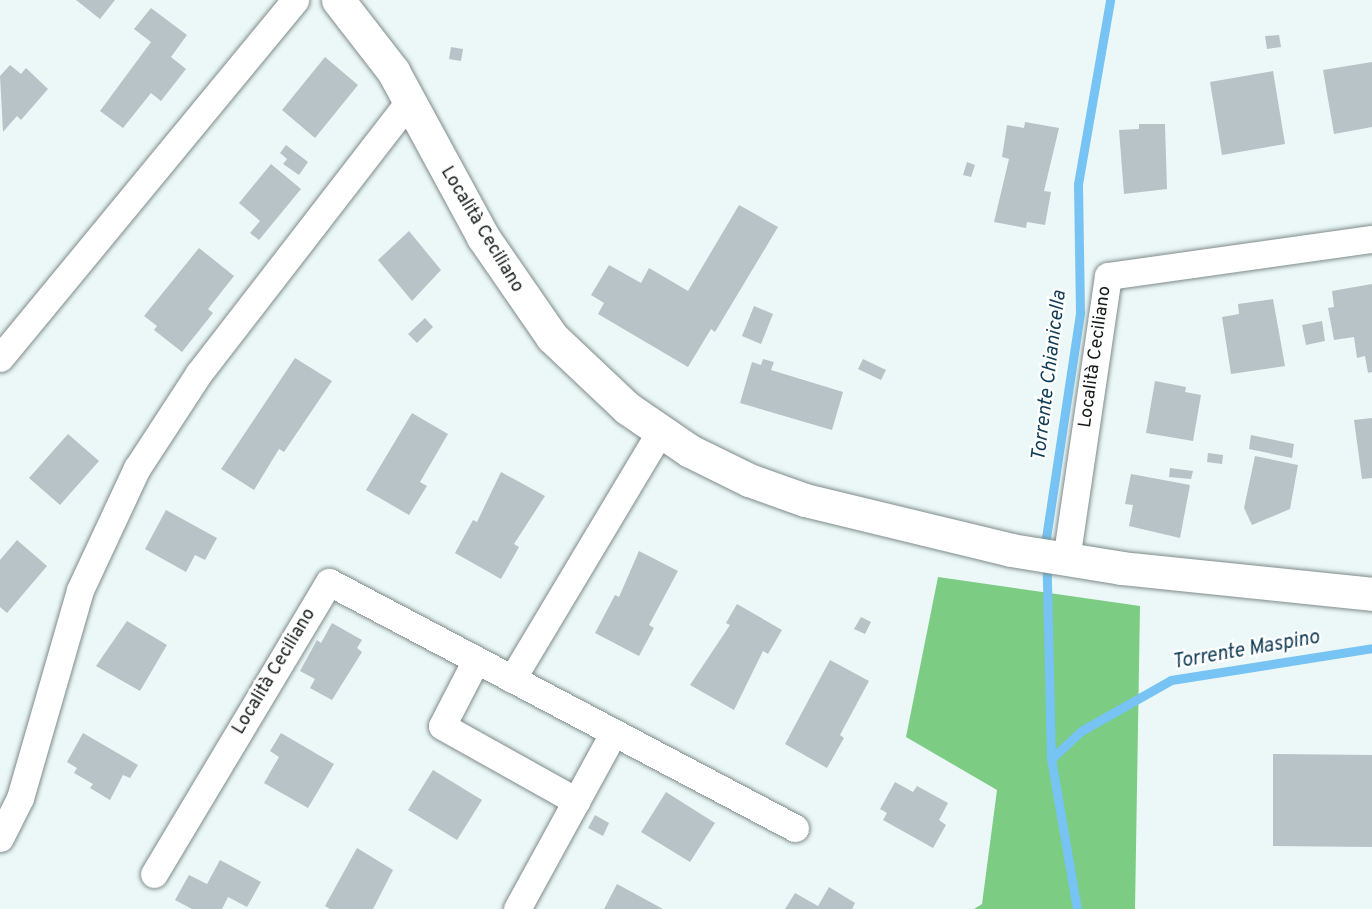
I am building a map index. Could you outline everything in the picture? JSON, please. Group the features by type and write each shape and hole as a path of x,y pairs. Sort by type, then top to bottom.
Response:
{"street":[{"path":"0,358 295,0"},
{"name":"Località Ceciliano","path":"338,0 372,40 409,100 445,172 516,291 552,338 659,433 722,468 806,500 1066,560 1372,594"},
{"path":"0,838 20,798 80,591 137,468 199,373 409,100"},
{"name":"Località Ceciliano","path":"1066,560 1108,276 1372,239"},
{"path":"512,679 659,433"},
{"name":"Località Ceciliano","path":"154,874 329,582 613,734 795,828"},
{"path":"476,660 442,726 576,801"},
{"path":"517,909 613,734"}],"green space":[{"path":"938,577 1140,606 1135,909 974,909 982,904 997,790 906,737"}],"building":[{"path":"76,0 115,0 100,19"},
{"path":"151,8 187,35 171,57 186,69 161,101 151,93 123,128 100,111 151,42 134,29"},
{"path":"1279,35 1281,47 1267,49 1265,36"},
{"path":"451,47 463,49 461,61 449,59"},
{"path":"325,57 358,85 315,138 282,110"},
{"path":"1372,62 1372,127 1334,134 1323,70"},
{"path":"10,65 21,74 26,68 48,89 21,120 17,116 3,132 0,76"},
{"path":"1273,71 1285,144 1222,155 1210,82"},
{"path":"1025,122 1059,128 1044,191 1051,192 1045,225 1027,222 1026,228 994,222 1009,159 1002,157 1007,125 1024,128"},
{"path":"1139,124 1165,124 1167,189 1124,194 1119,130 1139,129"},
{"path":"286,145 308,162 299,175 283,164 287,159 280,153"},
{"path":"967,162 975,165 971,177 963,175"},
{"path":"271,164 301,189 259,240 250,233 260,221 239,203"},
{"path":"739,205 778,227 715,332 711,329 688,367 598,314 604,303 591,295 609,265 641,283 649,268 688,291"},
{"path":"409,231 441,270 412,301 378,260"},
{"path":"199,248 234,276 208,309 213,313 182,352 154,330 157,326 144,316"},
{"path":"1372,284 1372,372 1368,373 1365,356 1357,358 1354,337 1334,340 1328,308 1334,307 1332,291"},
{"path":"1273,299 1285,366 1231,374 1222,317 1239,314 1238,304"},
{"path":"754,306 773,314 761,344 742,336"},
{"path":"425,318 433,327 417,343 408,334"},
{"path":"1322,321 1325,341 1306,345 1302,325"},
{"path":"295,358 332,381 284,452 279,449 254,490 221,469"},
{"path":"763,359 774,362 771,370 843,392 832,430 740,403 752,362 761,365"},
{"path":"863,359 886,370 881,380 858,369"},
{"path":"1155,381 1186,387 1185,392 1201,395 1193,441 1146,433"},
{"path":"412,413 448,434 420,482 427,486 409,515 366,490"},
{"path":"1372,418 1372,478 1362,479 1354,420"},
{"path":"68,434 99,461 60,505 29,478"},
{"path":"1251,435 1294,444 1292,458 1249,449"},
{"path":"1208,453 1223,455 1222,464 1207,462"},
{"path":"1255,456 1298,465 1290,509 1252,525 1244,508"},
{"path":"1170,468 1193,471 1191,479 1169,477"},
{"path":"501,472 545,496 514,544 519,547 501,579 455,553 473,520 477,522"},
{"path":"1131,474 1190,485 1180,538 1129,526 1133,505 1125,504"},
{"path":"166,510 217,538 205,560 195,555 186,572 145,549"},
{"path":"17,540 47,566 7,613 0,607 0,560"},
{"path":"639,551 678,571 649,625 654,628 639,656 595,633 615,595 619,597"},
{"path":"737,604 782,630 768,654 763,651 734,710 690,685 730,625 726,623"},
{"path":"861,617 871,622 865,634 854,629"},
{"path":"127,621 167,645 140,691 96,666"},
{"path":"332,623 362,640 357,648 362,652 332,700 310,688 315,679 300,671 317,640 321,643"},
{"path":"830,660 869,681 840,735 844,738 827,768 785,744"},
{"path":"83,733 138,765 130,778 123,775 110,800 90,788 93,784 74,773 77,768 67,762"},
{"path":"281,733 334,764 308,808 264,783 279,757 270,751"},
{"path":"1273,754 1372,755 1372,847 1273,846"},
{"path":"433,770 482,800 457,840 408,810"},
{"path":"895,782 913,792 917,786 948,803 939,820 946,825 933,848 883,820 887,813 880,809"},
{"path":"666,792 715,823 690,862 641,832"},
{"path":"595,815 609,823 603,836 588,828"},
{"path":"357,848 393,870 373,909 330,909 325,906"},
{"path":"220,860 261,882 247,907 228,897 222,909 192,909 175,900 189,875 207,884"},
{"path":"617,884 663,909 604,909"},
{"path":"829,887 855,903 852,909 785,909 795,893 818,906"}],"waterway":[{"name":"Torrente Chianicella","path":"1077,909 1051,759 1046,538 1080,312 1078,184 1110,0"},
{"name":"Torrente Maspino","path":"1051,759 1081,731 1171,680 1372,648"}]}
